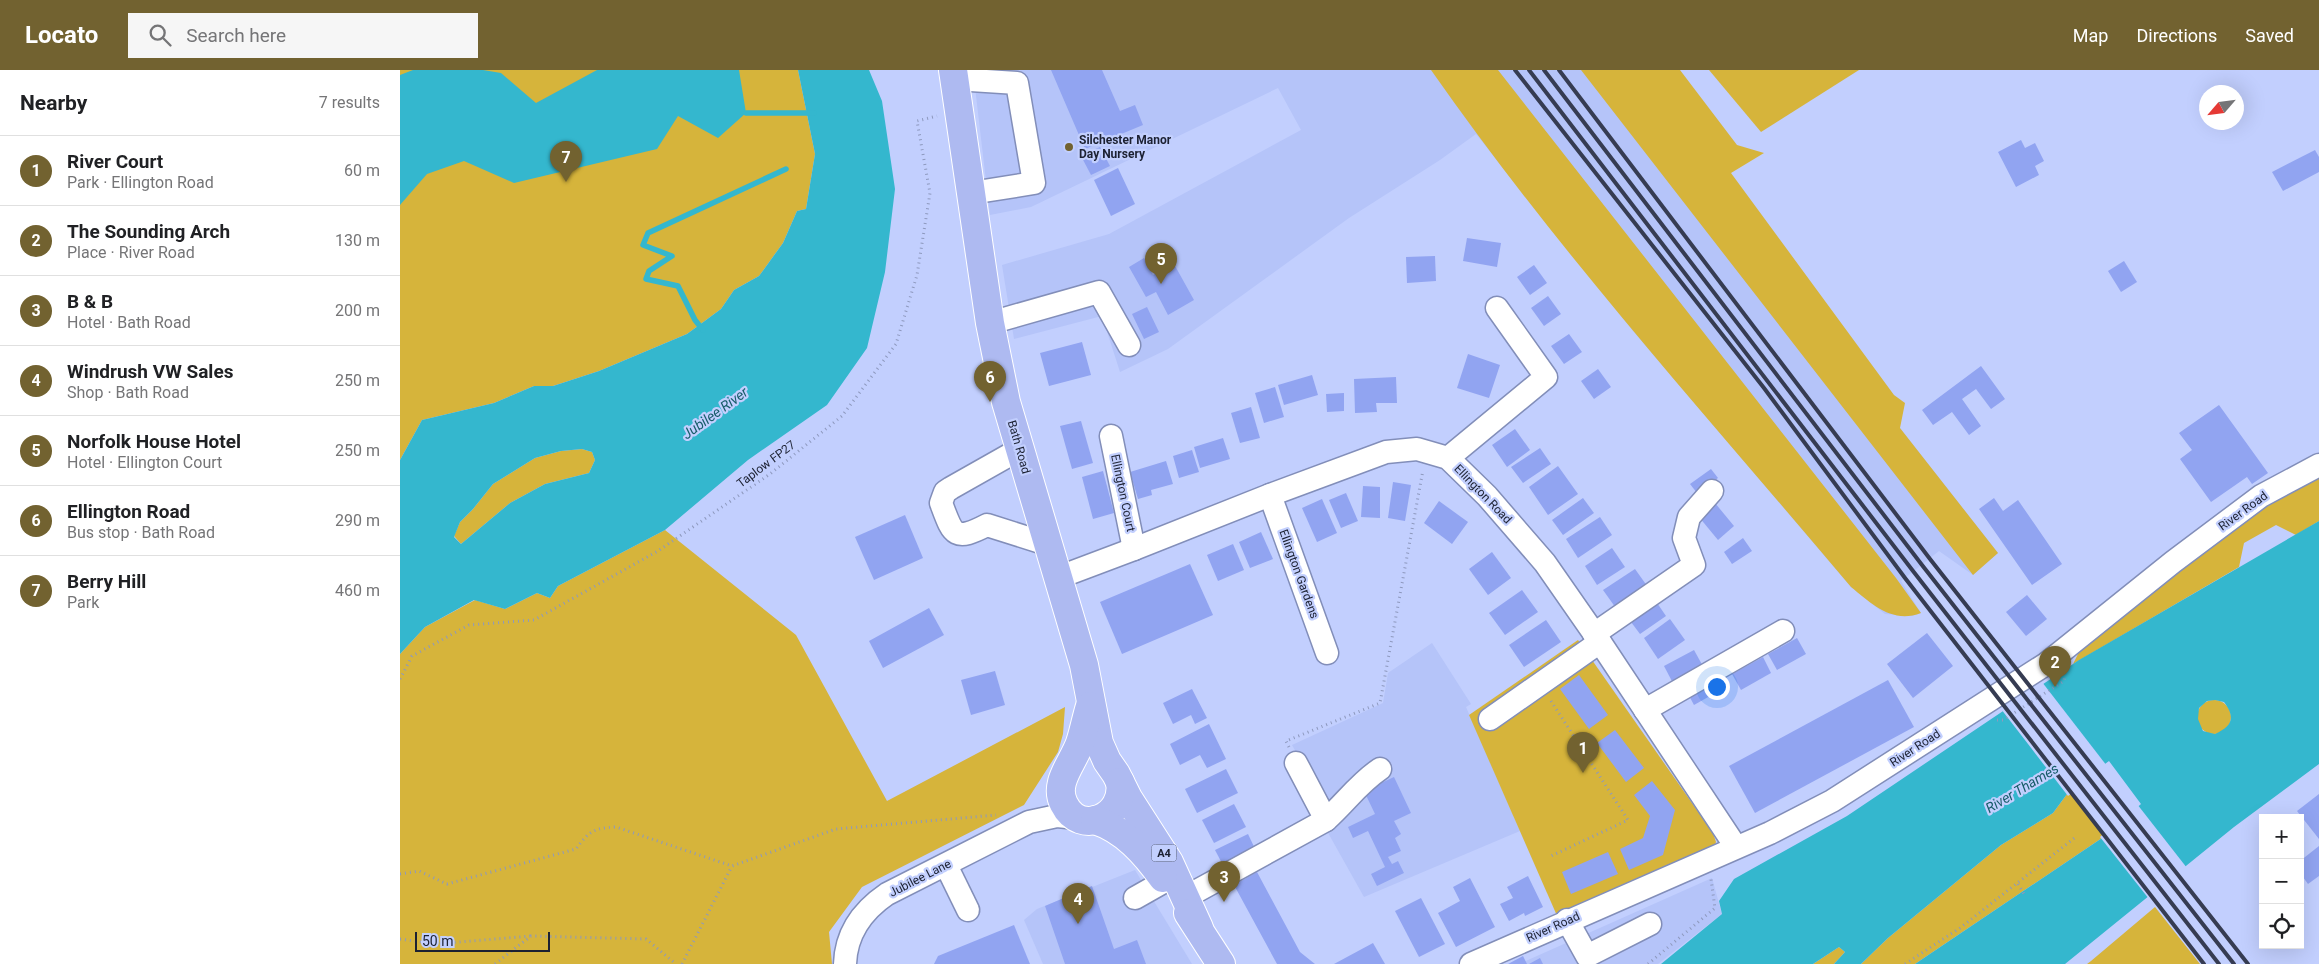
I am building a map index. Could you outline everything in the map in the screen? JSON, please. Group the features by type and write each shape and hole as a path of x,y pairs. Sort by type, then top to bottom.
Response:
{"main road":[{"name":"Bath Road","path":"954,74 990,323 1006,402 1084,665 1102,752 1158,842 1175,889"},
{"name":"Bath Road","path":"1091,700 1079,745 1064,776 1060,795 1062,802 1066,808 1086,819 1112,828 1134,843 1175,889 1221,964"},
{"path":"1064,776 1076,763 1091,760 1099,761 1116,775 1120,796 1116,807 1107,816 1086,819"}],"street":[{"path":"954,74 1017,83 1034,183 971,193"},
{"path":"990,323 1099,292 1129,345"},
{"path":"1448,458 1546,377 1497,308"},
{"name":"Ellington Court","path":"1111,436 1134,549"},
{"path":"1020,449 952,488 942,497 941,503 953,530 961,535 968,535 987,525 1047,544"},
{"name":"Ellington Road","path":"1057,578 1270,494 1386,452 1417,449 1448,458 1487,496 1545,562 1736,847"},
{"name":"River Road","path":"1471,964 1567,920 1770,833 1832,801 2046,664 2173,562 2261,496 2319,464"},
{"path":"1490,719 1694,565 1684,538 1689,517 1712,492"},
{"name":"Ellington Gardens","path":"1270,494 1327,653"},
{"path":"1645,710 1783,632"},
{"path":"1296,763 1326,820"},
{"path":"1135,898 1175,889 1326,820 1342,806 1362,782 1380,769"},
{"name":"Jubilee Lane","path":"1029,822 1050,798 1064,776"},
{"name":"Jubilee Lane","path":"846,964 850,936 857,922 869,908 887,894 1029,822 1057,816 1086,819"},
{"path":"946,865 968,910"},
{"path":"1567,920 1587,956 1650,924"}],"path":[{"name":"Taplow FP27","path":"400,679 412,656 469,625 534,620 658,551 770,474 842,416 896,344 917,275 930,193 917,121 945,114"},
{"path":"1296,763 1286,741 1380,703 1423,468 1417,449"},
{"path":"1539,683 1628,820 1552,856"},
{"path":"400,874 419,871 447,884 576,849 584,838 598,828 616,827 732,866 836,830 997,815"},
{"path":"1906,964 1960,928 2077,836"},
{"path":"1648,964 1715,908 1708,860"},
{"path":"682,964 732,866"},
{"path":"2018,884 2024,894"},
{"path":"495,964 531,936"},
{"path":"400,939 435,944 531,936 646,939 676,964"}],"shaded area":[{"path":"400,70 798,70 815,154 806,209 797,211 783,243 759,276 734,290 721,309 687,334 599,371 553,386 534,386 494,403 422,420 400,460"},
{"path":"973,70 1631,70 1900,428 1998,553 1973,575 1939,551 1901,581 1921,613 1912,616 1885,614 1851,587 1633,331 1476,134 1440,160 1349,218 1168,349 1120,372 1102,316 1014,339 1002,265 1109,234 1301,130 1278,88 1031,207 990,215"},
{"path":"1431,70 1498,70 1896,578 1921,613 1911,616 1892,614 1875,606 1851,587 1582,269 1530,204"},
{"path":"1581,70 1680,70 1737,145 1764,153 1731,173 1894,395 1905,403 1900,428 1998,553 1973,575"},
{"path":"1709,70 1859,70 1761,132"},
{"path":"582,449 592,452 595,460 589,473 545,484 510,503 461,544 454,536 460,522 493,484 535,458 561,451"},
{"path":"2319,475 2319,521 2296,535 2276,525 2244,543 2239,567 2073,664 2081,648 2136,602 2263,507"},
{"path":"665,530 796,635 887,801 1065,707 1063,734 1058,752 1024,805 862,887 829,932 832,964 400,964 400,654 425,627 475,600 505,609 537,593 550,598 558,586"},
{"path":"1578,640 1713,833 1716,842 1714,847 1558,918 1469,715"},
{"path":"1432,643 1471,704 1466,707 1520,831 1364,897 1327,831 1337,826 1292,745 1383,703 1388,673"},
{"path":"2214,700 2226,705 2231,717 2226,729 2214,734 2202,729 2197,717 2202,705"},
{"path":"2070,790 2105,836 1915,964 1861,964 1888,938 2001,845 2053,813"},
{"path":"1135,870 1192,964 1043,964 1024,920 1037,909"},
{"path":"1712,878 1722,914 1658,964 1519,964"},
{"path":"2155,907 2200,964 2087,964 2091,961"},
{"path":"1839,947 1845,952 1834,964 1813,964"}],"water":[{"path":"413,70 483,70 501,73 536,103 597,70 739,70 746,113 718,138 678,116 657,149 514,183 464,161 427,174 400,205 400,75"},
{"name":"Jubilee River","path":"798,70 869,70 882,101 895,189 885,272 867,348 827,405 748,460 665,530 558,586 550,598 537,593 505,609 474,600 425,627 400,654 400,460 422,420 494,403 534,386 553,386 599,371 687,334 721,309 734,290 759,276 783,243 797,211 806,209 815,154","holes":["582,449 592,452 595,460 589,473 545,484 510,503 461,544 454,537 460,522 493,484 535,458 561,451"]},
{"name":"River Thames","path":"2319,521 2319,764 2234,827 2065,964 1915,964 2105,836 2141,804 2109,761 2070,790 2053,813 2001,845 1888,938 1861,964 1834,964 1845,952 1839,947 1813,964 1661,964 1722,914 1719,901 1734,879 1847,816 2079,660","holes":["2207,701 2224,702 2231,717 2228,725 2215,734 2203,731 2198,719 2199,708"]}],"pier":[{"path":"2042,682 2107,766 2068,796 2001,709"},
{"path":"2137,804 2187,868 2149,899 2100,837"}],"building":[{"path":"1051,70 1102,70 1120,111 1135,105 1143,125 1085,149"},
{"path":"2021,140 2025,148 2035,143 2044,161 2035,166 2039,175 2016,187 1998,152"},
{"path":"1100,147 1110,166 1091,175 1081,156"},
{"path":"2315,150 2319,157 2319,172 2283,191 2272,172"},
{"path":"1118,168 1135,204 1111,216 1094,180"},
{"path":"1467,238 1501,243 1497,267 1463,261"},
{"path":"1435,256 1436,281 1407,283 1406,257"},
{"path":"1144,258 1153,275 1174,264 1194,300 1168,315 1156,292 1146,297 1129,267"},
{"path":"2124,261 2137,282 2121,292 2108,271"},
{"path":"1534,265 1547,283 1530,295 1517,277"},
{"path":"1548,296 1561,314 1544,326 1531,308"},
{"path":"1147,307 1159,332 1144,339 1132,314"},
{"path":"1569,334 1582,352 1564,364 1551,346"},
{"path":"1082,342 1091,375 1049,386 1040,353"},
{"path":"1468,354 1500,365 1489,398 1457,388"},
{"path":"1981,366 2005,399 1991,409 1976,389 1962,399 1981,426 1969,435 1952,412 1933,425 1922,410"},
{"path":"1598,369 1611,387 1594,399 1581,381"},
{"path":"1312,375 1318,395 1284,405 1278,385"},
{"path":"1396,377 1397,403 1376,403 1377,412 1355,413 1354,379"},
{"path":"1275,387 1284,417 1264,423 1255,393"},
{"path":"1344,393 1344,411 1327,412 1326,394"},
{"path":"2219,405 2268,473 2252,484 2247,477 2211,502 2180,459 2192,450 2179,433"},
{"path":"1251,407 1260,438 1240,443 1231,413"},
{"path":"1081,421 1093,463 1072,469 1060,426"},
{"path":"1515,429 1530,450 1507,467 1492,445"},
{"path":"1223,438 1230,459 1200,468 1194,447"},
{"path":"1540,448 1551,464 1523,483 1511,467"},
{"path":"1192,450 1199,472 1179,478 1173,456"},
{"path":"1166,461 1173,484 1151,490 1152,495 1138,499 1130,472"},
{"path":"1558,466 1578,494 1548,515 1529,487"},
{"path":"1711,469 1718,478 1697,493 1690,484"},
{"path":"1103,471 1114,513 1093,519 1082,477"},
{"path":"1393,482 1411,485 1405,521 1388,518"},
{"path":"1363,486 1380,487 1380,518 1361,517"},
{"path":"1346,493 1358,521 1341,528 1329,500"},
{"path":"1583,498 1594,513 1563,535 1552,520"},
{"path":"1994,498 2003,511 2018,500 2062,564 2032,585 1979,509"},
{"path":"1322,499 1337,533 1317,542 1302,508"},
{"path":"1439,501 1468,522 1452,544 1424,523"},
{"path":"1715,503 1734,526 1718,540 1699,517"},
{"path":"905,515 923,558 874,580 855,537"},
{"path":"1600,517 1612,535 1578,558 1566,539"},
{"path":"1261,532 1273,559 1250,568 1239,542"},
{"path":"1743,538 1752,551 1732,564 1724,552"},
{"path":"1233,544 1244,570 1218,581 1207,555"},
{"path":"1612,548 1625,567 1597,585 1585,566"},
{"path":"1492,552 1511,578 1488,595 1469,569"},
{"path":"1190,564 1213,615 1122,654 1100,602"},
{"path":"1635,569 1650,590 1618,611 1603,590"},
{"path":"1522,590 1538,612 1505,635 1489,613"},
{"path":"2027,595 2047,619 2026,636 2006,612"},
{"path":"1655,600 1666,616 1640,634 1628,618"},
{"path":"929,608 944,635 883,668 869,641"},
{"path":"1670,619 1685,640 1658,659 1644,638"},
{"path":"1546,620 1561,642 1524,667 1509,645"},
{"path":"1927,633 1953,666 1913,698 1887,664"},
{"path":"1797,638 1806,654 1777,670 1768,654"},
{"path":"1694,650 1705,670 1675,687 1664,666"},
{"path":"1763,657 1771,673 1741,690 1732,674"},
{"path":"995,671 1005,705 971,715 961,680"},
{"path":"1579,675 1608,715 1589,729 1560,689"},
{"path":"1888,680 1914,727 1755,813 1729,766"},
{"path":"1702,681 1710,696 1694,705 1686,690"},
{"path":"1716,681 1722,693 1713,698 1706,686"},
{"path":"1192,689 1207,718 1195,724 1191,715 1173,724 1163,703"},
{"path":"1209,724 1226,759 1207,768 1200,755 1180,765 1170,744"},
{"path":"1615,730 1644,768 1626,782 1597,743"},
{"path":"1226,769 1238,793 1197,813 1185,789"},
{"path":"1394,777 1411,813 1394,821 1401,834 1395,838 1401,851 1388,857 1392,864 1398,861 1404,873 1377,886 1371,874 1385,867 1368,831 1353,838 1348,827 1375,814 1364,791"},
{"path":"1652,781 1675,810 1663,855 1629,870 1620,849 1643,838 1650,816 1634,795"},
{"path":"2319,794 2319,839 2304,820 2304,814 2299,814 2297,811"},
{"path":"1234,804 1246,827 1214,843 1202,820"},
{"path":"1248,834 1257,853 1225,869 1215,850"},
{"path":"2319,846 2319,876 2308,884 2304,878 2304,858"},
{"path":"1608,852 1618,874 1571,894 1562,872"},
{"path":"1257,872 1300,952 1315,964 1277,964 1234,885"},
{"path":"1528,876 1543,907 1525,916 1524,913 1509,921 1500,904 1513,898 1507,887"},
{"path":"1470,878 1495,927 1456,947 1438,913 1460,901 1453,887"},
{"path":"1092,886 1114,949 1137,940 1146,964 1065,964 1045,906"},
{"path":"1421,898 1445,944 1419,957 1395,911"},
{"path":"1014,925 1030,964 934,964 938,956"},
{"path":"1373,943 1385,964 1334,964"},
{"path":"1523,956 1527,964 1508,964"},
{"path":"1540,958 1543,964 1529,964"}],"waterway":[{"path":"746,113 814,113"},
{"path":"703,330 695,320 678,286 646,279 649,271 672,256 643,245 648,233 786,169"}],"railway":[{"path":"1515,70 1764,388 1905,578 2204,964"},
{"path":"1529,70 1913,571 2219,964"},
{"path":"1544,70 1922,565 2234,964"},
{"path":"1559,70 1930,559 2248,964"}],"place":[{"name":"Silchester Manor Day Nursery","path":"1069,147"},
{"name":"Berry Hill","path":"566,182"},
{"name":"Norfolk House Hotel","path":"1161,284"},
{"name":"Ellington Road","path":"990,402"},
{"name":"The Sounding Arch","path":"2055,687"},
{"name":"River Court","path":"1583,773"},
{"name":"B & B","path":"1224,902"},
{"name":"Windrush VW Sales","path":"1078,924"}]}
